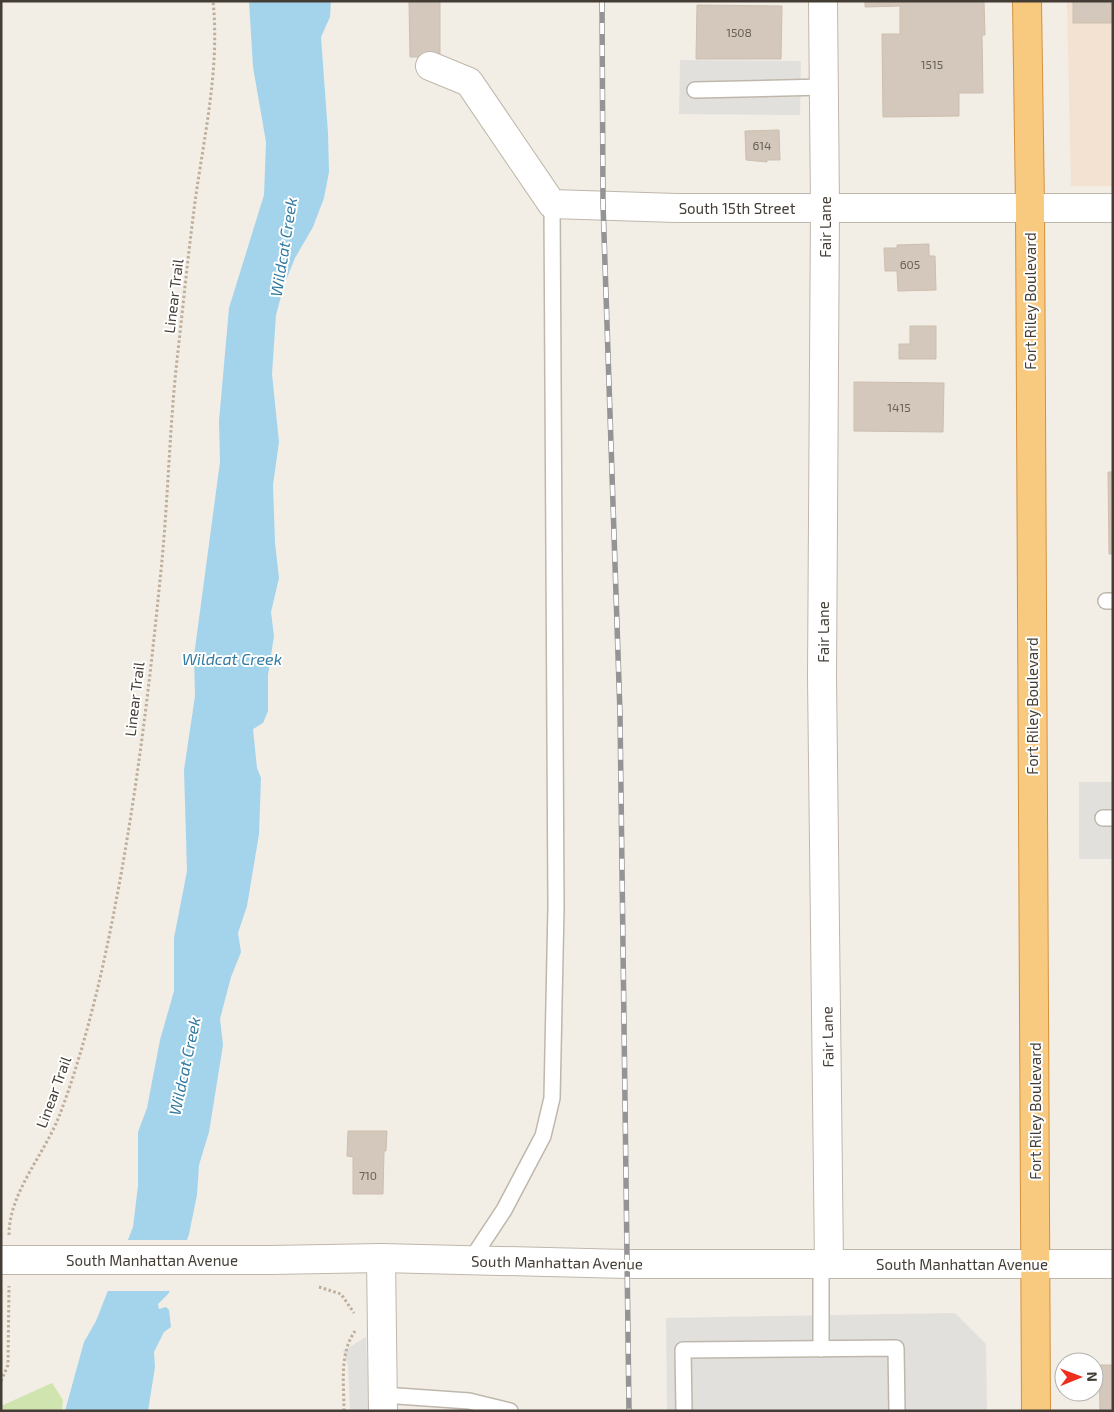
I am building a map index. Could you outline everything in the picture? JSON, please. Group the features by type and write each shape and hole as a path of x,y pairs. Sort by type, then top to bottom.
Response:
{"highway":[{"name":"Fort Riley Boulevard","path":"1026,1 1030,207 1036,1411"}],"street":[{"name":"Fair Lane","path":"823,1 825,208 822,677 825,1263"},
{"path":"430,66 469,82 552,204"},
{"name":"South 15th Street","path":"552,204 676,208 1113,208"},
{"name":"South Manhattan Avenue","path":"6,1259 271,1260 381,1258 627,1264 1113,1264"},
{"path":"381,1258 383,1403"}],"lane":[{"path":"695,90 824,87"},
{"path":"471,1260 504,1210 543,1136 552,1098 556,907 552,204"},
{"path":"822,1349 825,1263"},
{"path":"684,1411 683,1350 896,1348 897,1411"},
{"path":"383,1403 469,1401 510,1411"}],"path":[{"name":"Linear Trail","path":"1,1381 8,1365 6,1259 9,1219 24,1184 59,1116 93,1011 134,798 160,580 177,363 195,203 209,115 216,24 214,1"},
{"path":"318,1286 341,1294 354,1310 355,1319"},
{"path":"344,1411 344,1360 348,1341 356,1328"}],"shaded area":[{"path":"1067,1 1113,1 1113,186 1071,186"},
{"path":"680,60 801,61 800,115 679,114"},
{"path":"1079,782 1113,782 1113,859 1079,859"},
{"path":"955,1313 986,1344 987,1411 667,1411 666,1318"},
{"path":"366,1337 369,1411 350,1411 348,1365 343,1351"}],"green space":[{"path":"52,1383 63,1400 62,1411 1,1411 1,1406"}],"water":[{"name":"Wildcat Creek","path":"249,1 331,1 330,17 321,37 329,172 324,198 313,227 295,258 284,285 276,315 272,374 279,442 273,485 275,543 279,578 271,612 274,636 268,675 268,711 263,723 253,729 257,768 261,778 259,834 247,906 238,933 241,952 231,977 220,1019 223,1045 209,1132 199,1165 197,1195 189,1234 169,1293 158,1304 159,1309 166,1307 169,1310 171,1327 164,1332 154,1352 155,1367 148,1411 65,1411 84,1342 96,1321 133,1227 138,1186 138,1132 147,1108 160,1040 174,991 174,938 187,871 184,770 195,696 194,656 220,462 219,421 229,308 264,195 266,142 253,67"}],"pier":[{"path":"125,1240 189,1240 172,1291 105,1291"}],"building":[{"path":"409,1 440,1 440,57 410,57"},
{"path":"865,1 984,1 985,35 982,35 983,93 959,93 959,116 883,117 882,34 900,34 900,6 865,7"},
{"path":"1073,1 1113,1 1113,23 1073,23"},
{"path":"697,5 782,6 781,59 696,59"},
{"path":"779,130 780,160 767,160 767,162 746,160 745,131"},
{"path":"929,244 929,256 935,256 936,290 898,291 897,271 885,271 884,248 897,248 897,245"},
{"path":"910,326 936,326 936,359 899,359 899,344 910,344"},
{"path":"854,382 944,383 943,432 854,431"},
{"path":"1108,472 1113,472 1113,554 1109,554"},
{"path":"348,1131 387,1131 386,1151 384,1151 383,1194 353,1194 353,1157 347,1156"},
{"path":"1104,1365 1113,1365 1113,1411 1100,1411 1100,1402 1104,1402"}],"railway":[{"path":"602,1 603,204 620,714 629,1411"}]}
